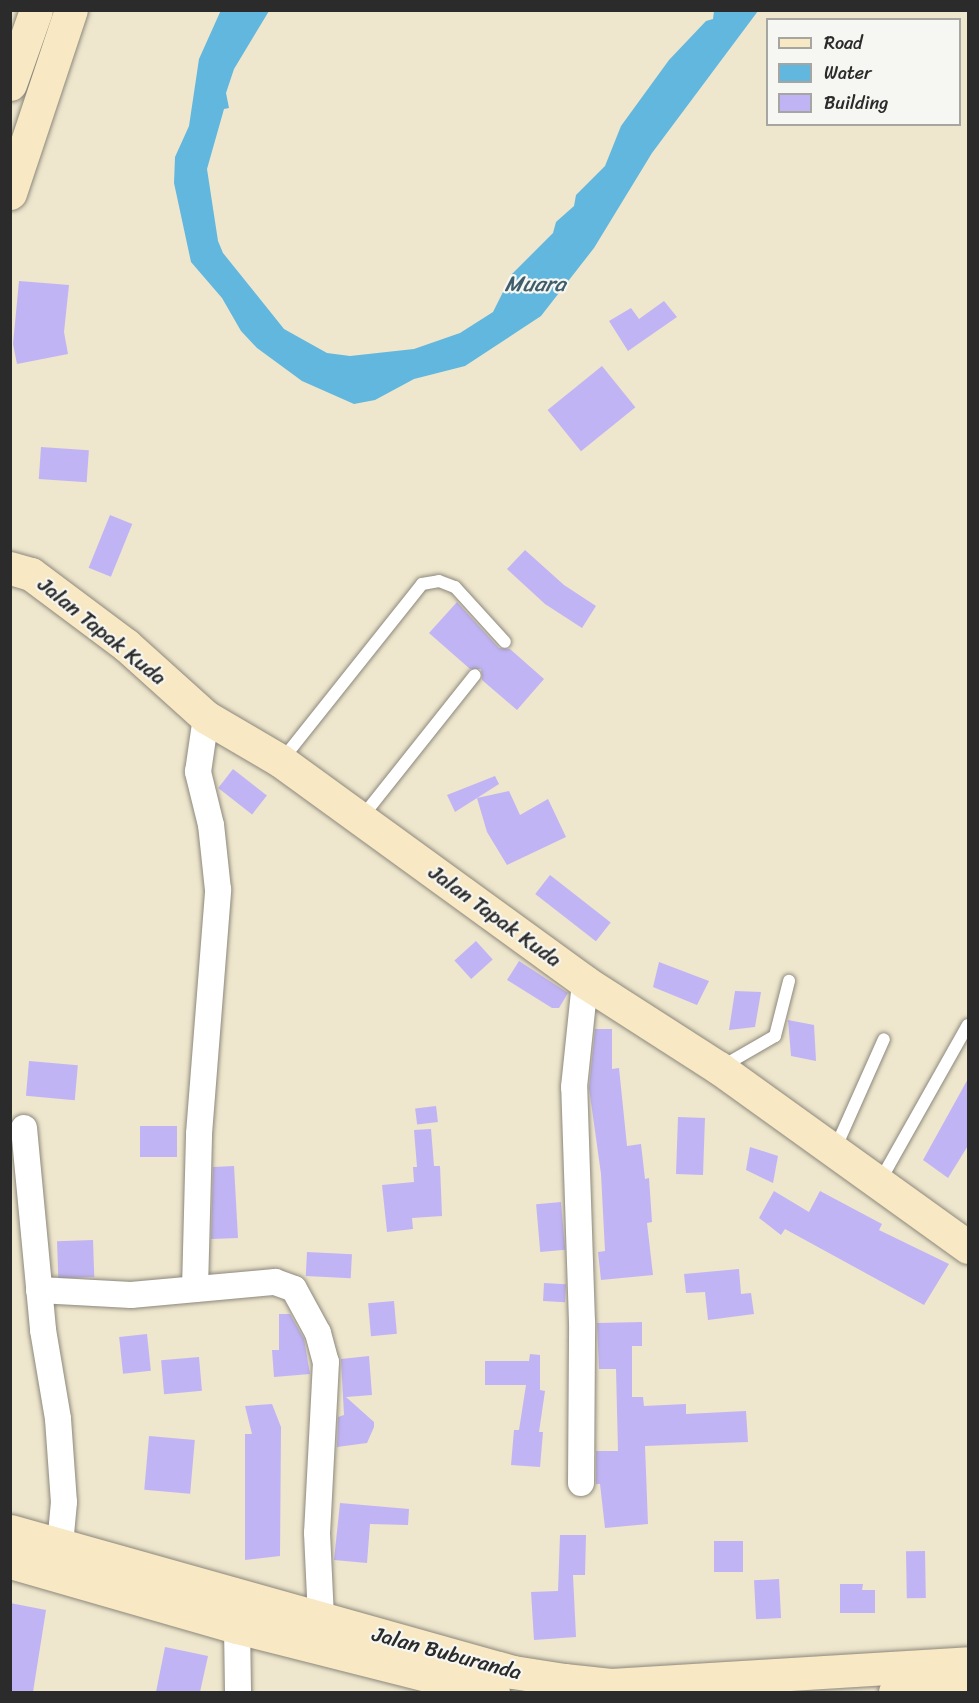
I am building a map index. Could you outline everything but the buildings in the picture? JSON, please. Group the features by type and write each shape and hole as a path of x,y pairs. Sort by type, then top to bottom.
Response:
{"street":[{"path":"10,84 36,10"},
{"path":"10,193 71,10"},
{"name":"Jalan Tapak Kuda","path":"10,546 21,571 126,645 206,717 281,760 585,982 719,1068 969,1247"},
{"path":"195,1289 199,1134 218,890 213,835 198,772 206,717"},
{"path":"581,1483 582,1322 574,1087 585,982"},
{"path":"24,1128 39,1290 63,1470 60,1545"},
{"path":"39,1290 131,1295 287,1283 302,1298 322,1343 326,1362 317,1533 321,1618"},
{"name":"Jalan Buburanda","path":"10,1531 513,1672 611,1685 969,1663"},
{"name":"Jalan Buburanda","path":"10,1562 237,1627 493,1692"},
{"path":"237,1627 238,1692"},
{"path":"895,1692 948,1690"}],"lane":[{"path":"281,760 422,584 439,581 455,587 505,642"},
{"path":"362,817 475,675"},
{"path":"719,1068 754,1052 775,1036 789,981"},
{"path":"880,1182 969,1025"},
{"path":"835,1150 884,1040"}],"water":[{"name":"Muara","path":"221,10 269,11 234,69 226,93 229,108 224,109 207,169 218,241 223,253 284,329 327,353 350,356 414,349 460,333 493,312 512,274 553,233 556,222 574,206 576,195 605,166 621,126 669,60 706,21 713,19 714,11 758,11 652,153 594,248 541,316 465,366 414,379 375,400 354,404 302,381 257,348 241,331 222,298 191,262 174,183 175,157 189,126 199,59"}]}
